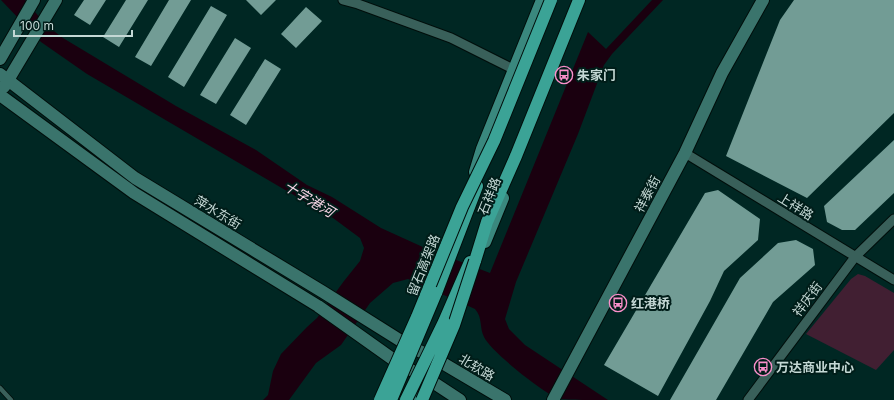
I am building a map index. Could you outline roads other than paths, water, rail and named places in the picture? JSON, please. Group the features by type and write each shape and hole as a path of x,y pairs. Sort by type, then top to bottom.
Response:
{"highway":[{"name":"留石高架路","path":"392,400 436,293 551,0"},
{"path":"406,400 444,322 516,156 579,0"},
{"name":"留石高架路","path":"380,400 462,207 494,142"},
{"path":"422,400 454,325 487,222"}],"main road":[{"path":"0,59 34,0"},
{"path":"56,0 28,45 4,77 0,94 134,193 318,306 401,365 425,376 460,400"},
{"name":"石祥路","path":"386,400 430,296 464,210 482,149 542,0"},
{"name":"石祥路","path":"414,400 458,310 585,0"},
{"name":"祥泰街","path":"553,400 685,153 722,73 763,0"},
{"name":"萍水东街","path":"4,77 135,178 409,346 434,358"},
{"name":"北软路","path":"434,358 505,400"}],"street":[{"path":"343,0 358,4 451,38 513,69"},
{"name":"上祥路","path":"685,153 894,280"},
{"name":"祥庆街","path":"748,400 855,257 894,219"}],"lane":[{"path":"0,388 11,400"}],"water":[{"name":"十字港河","path":"1,0 25,0 46,25 63,38 176,106 256,150 307,185 332,197 381,228 425,248 490,273 588,32 606,49 652,0 663,0 612,54 604,65 578,134 516,282 505,319 509,329 525,345 608,400 559,399 542,389 507,362 489,344 484,337 479,316 475,309 408,279 393,283 370,303 341,345 316,363 289,400 263,400 268,395 273,371 281,354 317,318 360,261 364,248 360,238 333,218 87,74 41,42"}],"place":[{"name":"朱家门","path":"564,75"},
{"name":"红港桥","path":"618,303"},
{"name":"万达商业中心","path":"763,367"}]}
